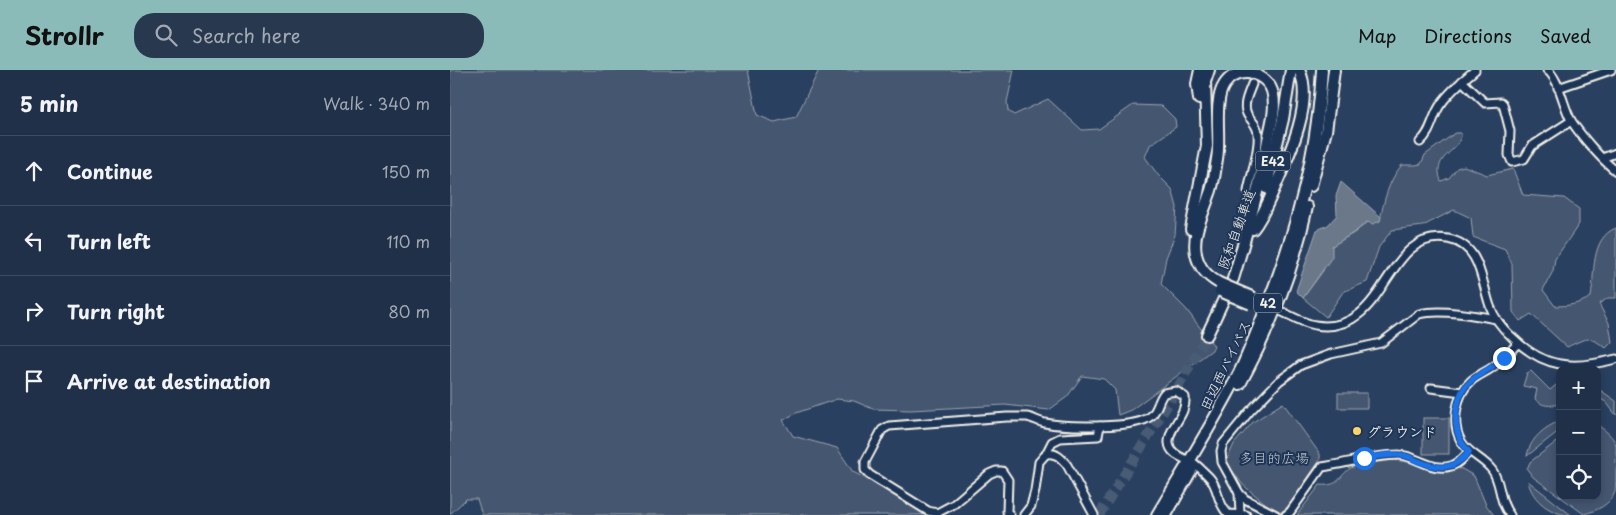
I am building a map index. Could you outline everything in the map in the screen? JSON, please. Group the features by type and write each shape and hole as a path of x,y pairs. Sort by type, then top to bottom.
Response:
{"highway":[{"path":"1200,70 1197,84 1206,134"},
{"path":"1209,70 1205,82 1207,146 1190,238 1192,262 1198,274 1207,283 1270,307"},
{"path":"1204,208 1214,152 1210,86 1218,70"},
{"name":"阪和自動車道","path":"1207,335 1233,279 1253,229 1281,128 1291,70"},
{"name":"42","path":"1307,177 1316,70"},
{"name":"田辺西バイパス","path":"1157,515 1192,463 1254,360 1292,237 1307,177 1316,126 1322,70"},
{"name":"田辺西バイパス","path":"1270,307 1304,221 1323,121 1328,70"},
{"name":"42","path":"1311,189 1326,131 1334,70"},
{"path":"1218,286 1205,273 1196,254 1196,236 1198,223 1210,194 1218,156 1218,106 1220,93 1224,84 1231,77 1244,73 1256,75 1266,81 1272,89 1274,108 1252,217 1233,279"},
{"path":"1253,229 1261,218 1287,162 1302,112 1304,90 1301,75"},
{"name":"田辺西バイパス","path":"1166,515 1192,463"}],"street":[{"path":"1420,142 1427,136 1441,104 1462,80 1475,70"},
{"path":"1558,88 1611,70"},
{"path":"1549,71 1558,88 1571,122 1602,158 1616,171"},
{"path":"1462,80 1485,103 1501,102 1503,104 1510,131 1509,155 1512,162 1524,159 1532,146 1571,122"},
{"path":"1248,191 1258,141 1258,132 1245,108 1252,84"},
{"path":"1602,158 1616,153"},
{"path":"1270,307 1314,325 1344,324 1362,313 1405,253 1426,241 1448,239 1461,244 1479,264 1490,306 1496,318 1518,343 1540,358 1556,364 1586,366 1616,359"},
{"path":"1010,515 1007,512 1008,480 1002,471 990,474 954,504 937,513 928,511 870,475 865,470 865,462 882,430 889,426 1026,417 1044,423 1100,426 1143,420 1151,416 1156,410 1159,399 1164,393 1176,391 1185,397 1186,404 1170,437 1169,445 1178,456 1192,463 1210,478 1221,507 1228,514 1243,514 1239,494 1222,462 1223,444 1278,381 1301,365 1331,354 1381,343 1419,314 1453,314 1496,318"},
{"path":"1510,515 1504,506 1495,474 1483,461 1469,452 1461,441 1456,423 1462,392 1471,381 1491,369 1518,343"},
{"path":"1431,388 1462,392"},
{"path":"1024,515 1031,506 1039,462 1046,454 1052,442 1060,438 1098,436 1100,426"},
{"path":"1286,515 1326,467 1364,458 1398,455 1407,456 1421,463 1447,467 1462,460 1469,452"},
{"path":"1046,454 1053,453 1068,465 1094,515"},
{"path":"1239,494 1244,499 1276,515"}],"green space":[{"path":"450,70 748,70 757,115 774,122 796,117 819,70 1014,70 1007,102 1008,111 1014,115 1048,99 1082,130 1099,129 1133,105 1162,106 1175,119 1176,127 1150,145 1145,157 1158,175 1172,189 1177,207 1175,235 1166,258 1161,284 1186,309 1214,346 1212,350 1131,410 1118,415 1115,390 1104,379 1082,376 1067,397 1049,410 1005,405 911,410 873,409 854,401 837,399 796,413 783,420 793,436 837,448 853,472 937,515 482,515 477,499 466,499 450,514"},
{"path":"1455,133 1461,133 1460,140 1440,165 1441,181 1449,178 1457,168 1464,166 1487,175 1513,169 1523,195 1564,198 1579,209 1579,224 1555,259 1553,271 1543,290 1555,306 1574,304 1591,297 1595,258 1598,248 1608,233 1616,228 1616,298 1608,298 1599,304 1609,323 1612,342 1606,348 1595,341 1587,339 1567,347 1531,314 1520,321 1513,312 1512,264 1505,249 1473,237 1471,218 1454,210 1423,226 1392,230 1379,247 1367,282 1343,292 1326,317 1303,298 1323,271 1332,246 1368,222 1380,221 1390,184 1402,165 1421,164 1425,155"},
{"path":"1531,371 1550,390 1556,385 1556,404 1544,405 1535,399 1537,389 1523,386 1527,373"},
{"path":"1601,391 1616,401 1616,415 1606,402 1601,399"},
{"path":"1338,393 1367,393 1367,408 1338,408"},
{"name":"多目的広場","path":"1283,403 1320,454 1320,460 1287,508 1281,512 1276,512 1243,485 1226,462 1234,444 1253,422"},
{"path":"1423,418 1449,418 1449,454 1423,454"},
{"path":"1556,423 1556,433 1527,456 1531,444 1539,434"},
{"path":"1601,428 1611,436 1616,445 1615,492 1610,501 1602,507 1584,514 1565,500 1601,500"},
{"path":"1556,442 1556,494 1533,477 1527,469 1530,462"},
{"path":"1393,460 1462,469 1474,476 1486,505 1494,515 1297,515 1320,485 1336,482 1353,467"},
{"path":"1528,481 1571,515 1550,510 1544,506 1534,495"}],"shaded area":[{"path":"1341,182 1381,217 1380,221 1373,224 1367,222 1332,246 1332,257 1303,298 1296,291 1317,230 1328,225 1337,215 1336,196"}],"tunnel":[{"path":"1099,515 1172,398 1207,335"}],"place":[{"name":"グラウンド","path":"1357,431"}],"route":[{"path":"1364,458 1404,455 1421,463 1440,467 1452,466 1462,460 1469,452 1461,441 1456,423 1462,392 1471,381 1491,369 1504,358"}]}
